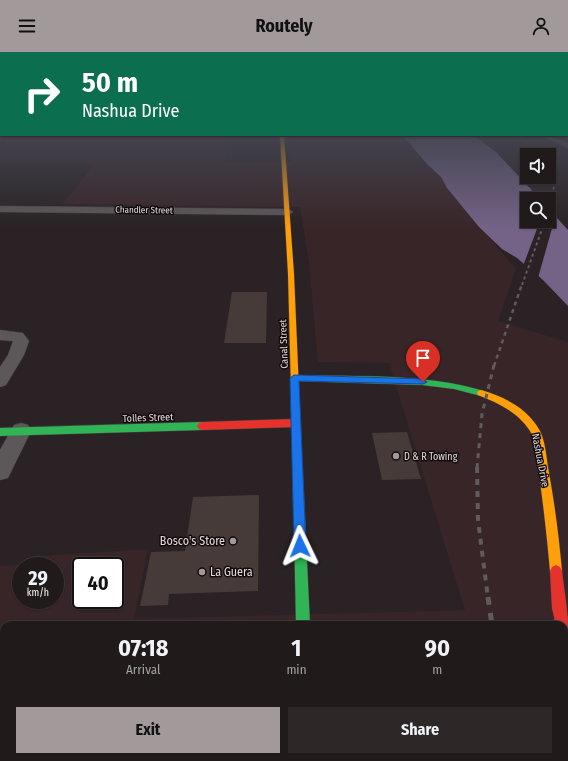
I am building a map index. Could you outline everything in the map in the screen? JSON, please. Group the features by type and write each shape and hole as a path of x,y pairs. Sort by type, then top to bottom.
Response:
{"street":[{"name":"Canal Street","path":"284,162 288,212 303,621"},
{"name":"Chandler Street","path":"5,209 288,212"},
{"path":"0,218 5,209"},
{"path":"0,335 17,336 21,341 16,355 0,381"},
{"name":"Nashua Drive","path":"294,378 423,382 455,385 486,394 514,408 524,416 534,426 540,443 552,525 559,608 562,621"},
{"name":"Tolles Street","path":"0,432 296,423"},
{"path":"0,471 21,431"}],"shaded area":[{"path":"0,162 425,162 444,181 447,188 516,269 498,321 568,342 568,621 0,621 0,566 12,565 12,609 64,609 64,557 39,556 148,549 134,619 465,610 389,363 318,362 309,263 300,207 62,204 95,164 0,165"},
{"path":"425,162 505,162 520,178 520,184 526,184 533,192 520,192 520,228 556,228 556,217 568,230 568,306 542,279 517,258 502,249 479,227 447,188 441,177"}],"pier":[{"path":"537,228 552,228 538,278 523,266"}],"building":[{"path":"232,292 267,292 266,343 224,343"},
{"name":"D & R Towing","path":"407,432 421,479 382,480 372,433"},
{"path":"259,495 258,591 169,594 168,605 140,606 151,552 185,551 193,497"}],"railway":[{"path":"553,192 554,184"},
{"path":"522,285 542,228"},
{"path":"494,366 522,284"},
{"path":"477,468 482,414 494,365"},
{"path":"477,468 478,520 488,598"},
{"path":"488,597 491,621"}],"traffic: fast":[{"path":"295,378 422,382 454,386 481,393"},
{"path":"295,390 303,621"},
{"path":"0,432 202,426"}],"traffic: slow":[{"path":"284,162 291,274 295,390"},
{"path":"481,393 506,404 521,414 528,421 538,436 552,525 556,571"}],"traffic: jam":[{"path":"202,426 296,423"},
{"path":"556,571 559,608 562,621"}],"place":[{"name":"D & R Towing","path":"396,456"},
{"name":"Bosco's Store","path":"233,541"},
{"name":"La Guera","path":"202,572"}],"route":[{"path":"300,546 294,378 423,382"}]}
